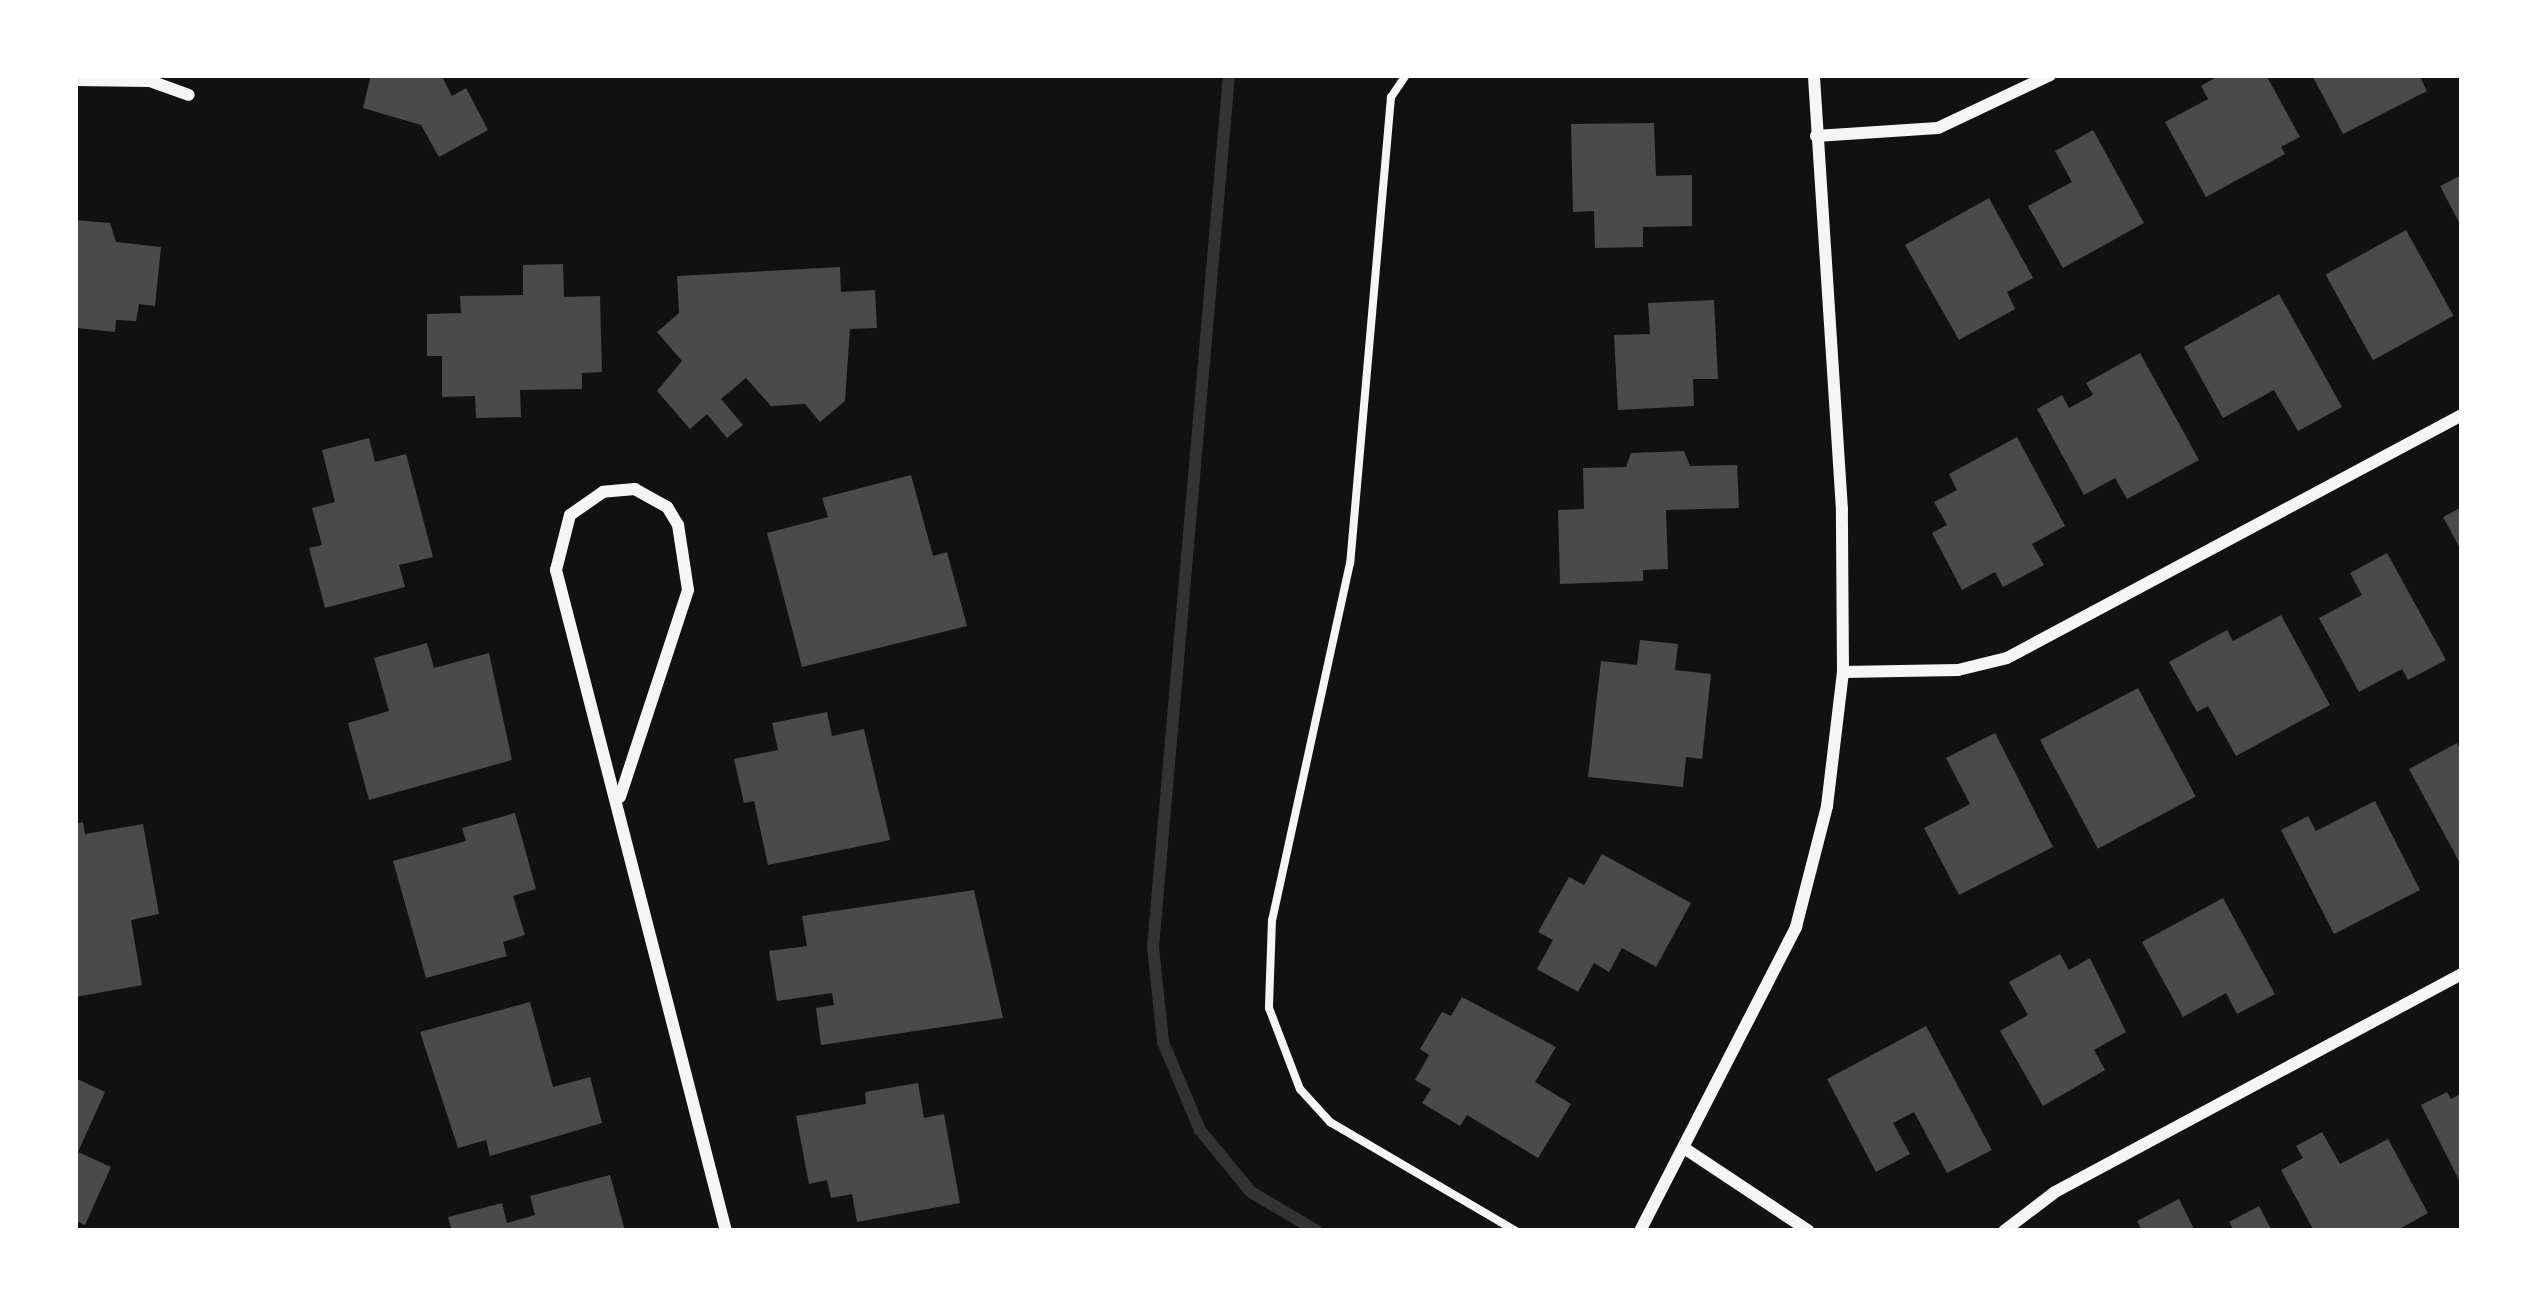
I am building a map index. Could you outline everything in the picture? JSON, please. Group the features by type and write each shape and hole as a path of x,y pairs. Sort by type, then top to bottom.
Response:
{"street":[{"path":"1640,1231 1687,1150 1796,927 1826,806 1843,672 1842,510 1814,75"},
{"path":"1816,136 1938,128 2050,75"},
{"path":"75,80 150,81 189,95"},
{"path":"1843,672 1958,670 2007,658 2462,415"},
{"path":"620,797 688,590 678,525 667,506 635,489 602,492 570,515 556,570 598,748 620,797 647,945 726,1231"},
{"path":"2004,1231 2055,1192 2462,974"},
{"path":"1687,1150 1809,1231"}],"path":[{"path":"1406,75 1391,97 1349,563 1272,920 1269,1008 1289,1069 1330,1122 1516,1231"}],"building":[{"path":"371,75 441,75 452,96 466,88 488,130 439,157 421,125 363,108"},
{"path":"2220,75 2266,75 2300,137 2281,147 2285,154 2206,197 2165,122 2208,99 2201,86"},
{"path":"2312,75 2419,75 2427,91 2343,134"},
{"path":"1654,123 1656,176 1692,175 1692,226 1643,227 1643,247 1595,248 1594,211 1573,212 1571,124"},
{"path":"2093,130 2144,223 2063,268 2028,206 2072,182 2055,151"},
{"path":"2462,175 2462,228 2440,186"},
{"path":"1989,198 2033,278 2007,292 2015,309 1959,340 1905,245"},
{"path":"75,220 110,223 116,242 161,247 155,306 139,304 136,321 116,320 115,332 77,328"},
{"path":"2406,230 2454,316 2373,360 2326,275"},
{"path":"563,264 564,297 600,296 602,372 582,373 582,389 520,390 521,417 476,418 475,396 442,397 442,356 427,356 427,314 461,313 460,296 523,295 523,265"},
{"path":"840,267 841,292 875,290 877,328 850,329 845,401 820,422 805,404 771,406 746,378 721,399 743,425 727,438 707,414 690,429 657,391 682,361 657,332 679,313 677,276"},
{"path":"2279,294 2342,407 2298,431 2274,390 2223,418 2184,347"},
{"path":"1714,300 1718,379 1693,379 1694,406 1618,410 1614,335 1650,334 1648,303"},
{"path":"2140,353 2199,460 2127,499 2115,478 2084,495 2037,409 2062,395 2069,408 2093,395 2086,383"},
{"path":"2017,437 2065,526 2032,544 2044,565 2003,587 1995,572 1962,590 1932,533 1947,525 1934,502 1957,490 1949,474"},
{"path":"369,438 375,462 406,454 433,557 399,565 405,587 325,608 309,548 322,545 312,508 335,502 322,450"},
{"path":"1684,451 1690,466 1737,465 1739,508 1666,510 1668,569 1643,570 1643,581 1560,584 1558,510 1584,509 1583,468 1626,467 1631,453"},
{"path":"911,475 933,556 947,552 967,626 802,667 767,533 828,517 822,498"},
{"path":"2462,507 2462,552 2443,517"},
{"path":"2387,553 2446,660 2408,680 2402,669 2359,692 2319,618 2362,595 2350,573"},
{"path":"2281,615 2330,705 2236,756 2208,706 2197,712 2169,662 2227,630 2233,641"},
{"path":"1640,640 1678,644 1675,670 1711,674 1702,759 1686,757 1683,787 1588,777 1601,661 1637,665"},
{"path":"427,643 434,668 489,653 512,760 369,800 348,723 389,711 374,658"},
{"path":"2138,688 2196,797 2098,849 2040,740"},
{"path":"827,712 832,736 864,729 890,840 768,865 754,801 744,803 734,759 778,750 772,723"},
{"path":"1995,733 2053,847 1959,895 1924,828 1970,804 1946,758"},
{"path":"2457,743 2462,752 2462,867 2409,769"},
{"path":"2375,801 2420,890 2334,934 2281,830 2308,816 2316,831"},
{"path":"515,813 536,889 513,896 525,935 503,942 507,956 426,978 393,861 466,841 462,828"},
{"path":"83,822 85,834 143,824 159,914 131,920 142,985 75,997 75,824"},
{"path":"1602,854 1691,903 1656,967 1622,948 1609,972 1594,963 1578,992 1537,969 1553,940 1538,932 1569,877 1584,885"},
{"path":"974,890 1003,1018 821,1045 816,1008 834,1005 832,993 777,1001 769,951 807,946 802,916"},
{"path":"2223,898 2275,994 2237,1014 2226,993 2183,1017 2142,942"},
{"path":"2060,954 2069,970 2090,958 2126,1032 2094,1050 2105,1070 2043,1106 2000,1031 2028,1015 2009,982"},
{"path":"1462,997 1556,1047 1535,1082 1571,1104 1538,1158 1467,1115 1460,1126 1422,1103 1431,1089 1415,1080 1429,1055 1420,1049 1442,1012 1451,1016"},
{"path":"530,1002 553,1087 590,1077 602,1123 490,1156 486,1140 458,1148 420,1032"},
{"path":"1926,1026 1992,1150 1947,1173 1914,1112 1893,1123 1910,1154 1876,1172 1827,1079"},
{"path":"75,1078 105,1092 78,1152 111,1167 85,1225 75,1220"},
{"path":"918,1083 924,1118 944,1114 960,1203 857,1222 852,1194 831,1198 827,1180 809,1184 796,1116 866,1104 865,1092"},
{"path":"2447,1092 2451,1099 2462,1093 2462,1186 2421,1105"},
{"path":"2322,1132 2340,1164 2388,1139 2428,1213 2396,1231 2314,1231 2281,1170 2303,1158 2296,1146"},
{"path":"610,1175 625,1231 452,1231 448,1217 502,1203 507,1223 535,1215 530,1196"},
{"path":"2179,1199 2195,1231 2142,1231 2137,1221"},
{"path":"2259,1206 2272,1231 2234,1231 2229,1222"}],"waterway":[{"path":"1229,75 1153,947 1163,1042 1200,1130 1251,1192 1317,1231"}]}
